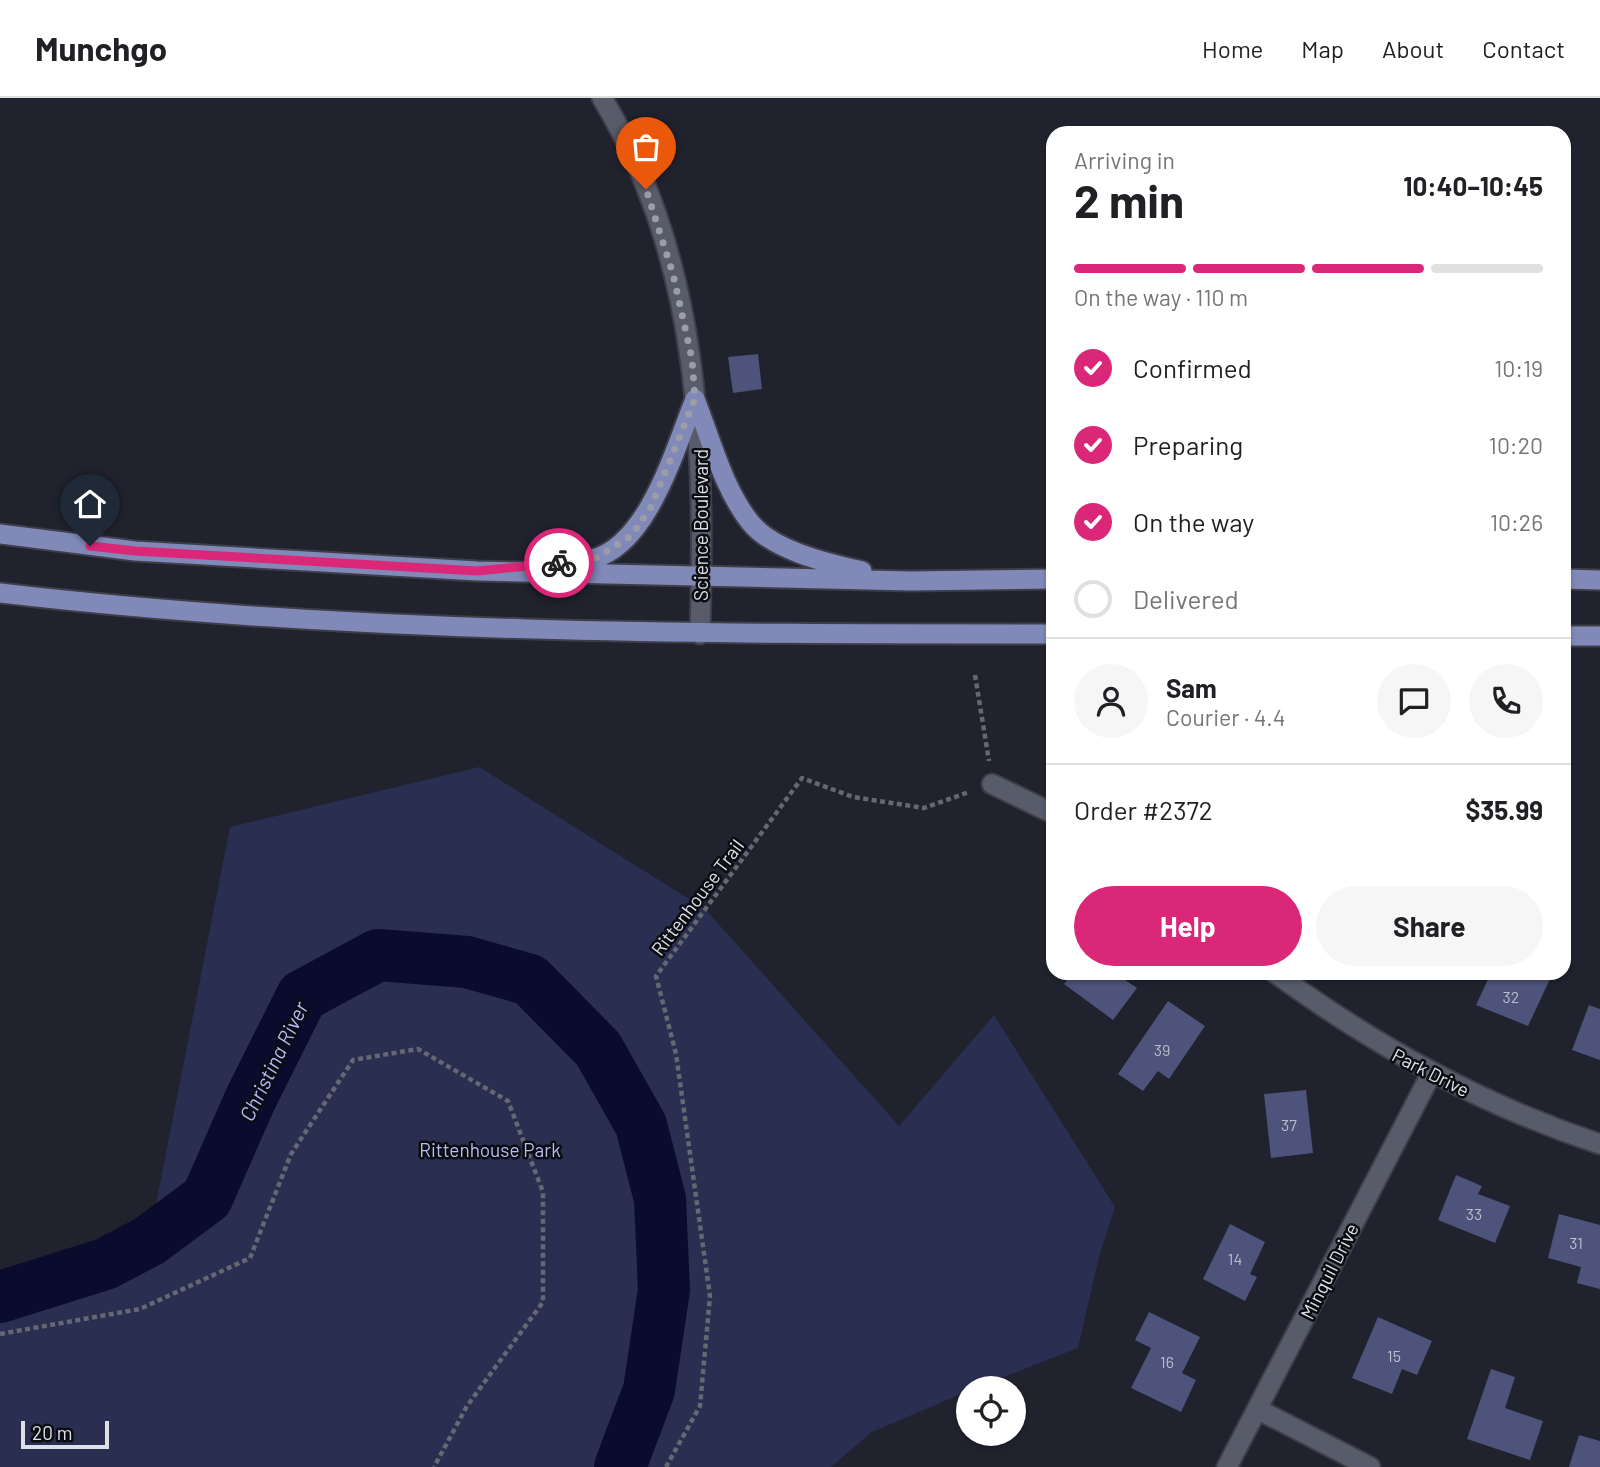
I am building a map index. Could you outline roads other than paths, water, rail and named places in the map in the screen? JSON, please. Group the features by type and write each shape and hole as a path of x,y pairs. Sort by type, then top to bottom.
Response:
{"main road":[{"path":"477,571 594,559 631,536 651,507 695,399"},
{"path":"695,399 729,485 751,523 786,548 829,564 911,581"},
{"path":"0,534 135,551 477,571 911,581 1046,579"},
{"path":"1571,579 1600,580"},
{"path":"0,593 182,612 359,624 700,634 1046,634"},
{"path":"1571,636 1600,636"}],"street":[{"name":"Science Boulevard","path":"602,98 632,149 653,209 676,286 692,359 702,458 700,634"},
{"path":"992,783 1046,810"},
{"name":"Park Drive","path":"1285,980 1350,1026 1431,1074 1535,1121 1600,1144"},
{"name":"Minquil Drive","path":"1227,1467 1431,1074"},
{"path":"1257,1409 1370,1467"}],"waterway":[{"name":"Christina River","path":"0,1297 105,1264 149,1241 207,1198 250,1100 302,996 378,955 467,962 530,980 598,1049 641,1125 660,1199 664,1290 649,1390 620,1467"}],"park label":[{"name":"Rittenhouse Park","path":"490,1149"}]}
